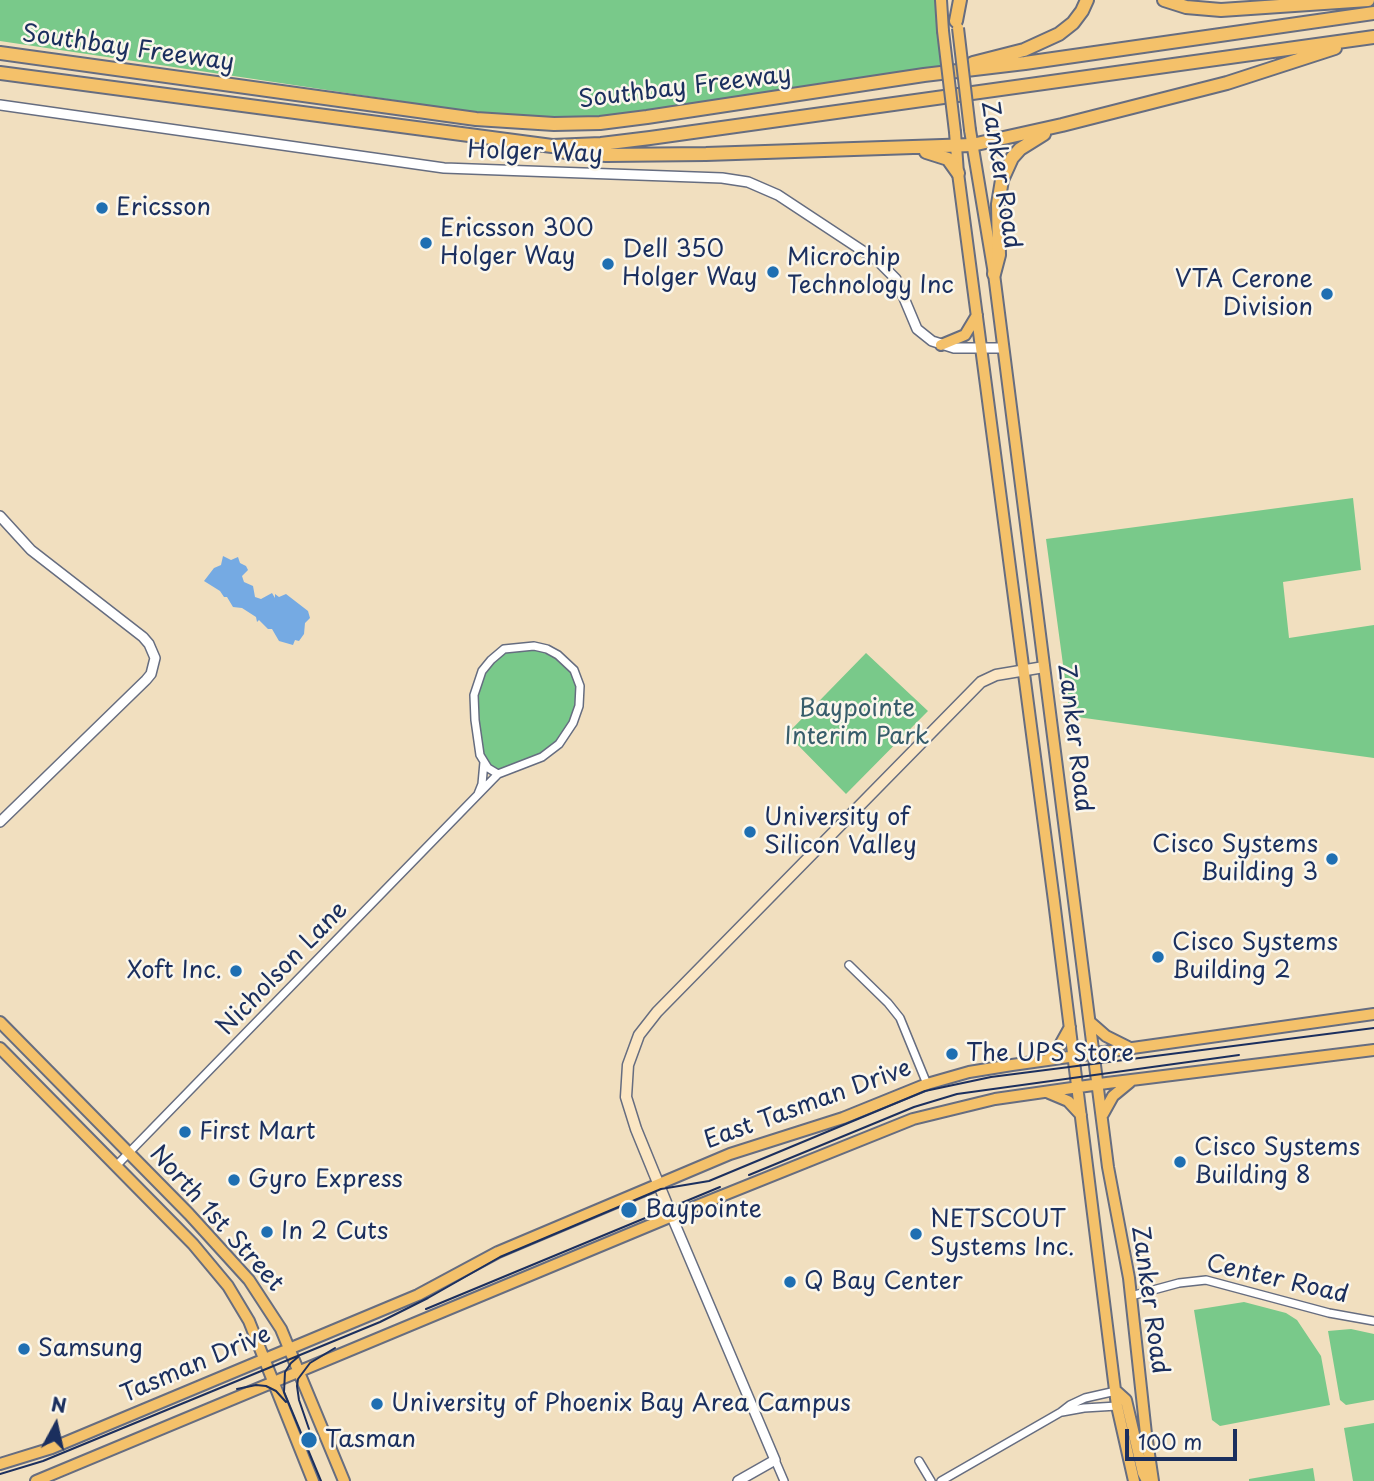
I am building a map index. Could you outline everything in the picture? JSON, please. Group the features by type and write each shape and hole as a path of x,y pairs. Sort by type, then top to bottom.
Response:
{"highway":[{"path":"957,0 957,24"},
{"path":"924,75 1044,43 1073,23 1087,0"},
{"path":"1164,0 1186,7 1222,10 1368,0"},
{"name":"Southbay Freeway","path":"0,53 513,123 589,123 647,117 924,75 1374,13"},
{"path":"350,101 364,108 383,112 511,129 535,131 594,128 1374,20"},
{"path":"541,146 562,152 606,156 972,145 1227,83 1370,37"},
{"name":"Southbay Freeway","path":"0,73 541,146 601,144 650,138 1370,37"},
{"path":"994,274 999,255 999,192 1006,168 1020,149 1062,125"},
{"path":"902,148 943,156 951,161 958,173"}],"main road":[{"name":"Zanker Road","path":"941,0 958,173 1117,1406 1134,1481"},
{"name":"Zanker Road","path":"957,24 972,145 994,274 1113,1199 1131,1296 1153,1481"},
{"path":"941,345 965,335 978,312"},
{"path":"672,1217 626,1097 630,1057 647,1023 981,682 996,675 1044,667"},
{"name":"East Tasman Drive","path":"289,1349 418,1295 498,1252 659,1184 744,1149 843,1118 927,1084 969,1072 1048,1059 1374,1013"},
{"name":"North 1st Street","path":"0,1022 245,1275 271,1311 344,1481"},
{"path":"1090,1022 1105,1036 1130,1048"},
{"path":"1048,1059 1070,1027"},
{"name":"North 1st Street","path":"0,1048 193,1244 222,1279 249,1321 313,1481"},
{"name":"East Tasman Drive","path":"299,1372 913,1119 983,1101 1077,1087 1374,1051"},
{"path":"1103,1114 1113,1096 1132,1080"},
{"path":"1047,1092 1063,1098 1081,1115"},
{"name":"Tasman Drive","path":"0,1464 52,1448 289,1349"},
{"name":"Tasman Drive","path":"36,1481 299,1372"},
{"path":"1116,1391 1126,1400 1147,1481"}],"street":[{"name":"Holger Way","path":"0,105 444,168 722,178 748,182 778,195 878,261 896,279 917,329 922,335 941,345"},
{"path":"941,345 1003,348"},
{"path":"0,516 20,541 143,637 149,643 155,658 146,680 0,822"},
{"name":"Nicholson Lane","path":"116,1166 477,798 498,774 542,757 559,744 573,723 579,706 580,686 573,670 558,655 534,646 504,649 482,671 474,695 475,720 484,762 482,784 477,798"},
{"path":"484,762 498,774"},
{"path":"849,965 900,1018 927,1084"},
{"path":"672,1217 784,1481"},
{"name":"Center Road","path":"1131,1296 1178,1283 1206,1280 1329,1313 1374,1321"},
{"path":"941,1481 1085,1398 1116,1391"},
{"path":"1061,1412 1117,1406"},
{"path":"738,1481 775,1460"},
{"path":"919,1461 931,1481"}],"green space":[{"path":"0,0 936,0 943,72 554,124 0,41"},
{"path":"1353,498 1361,570 1283,582 1289,638 1374,625 1374,758 1070,716 1046,539"},
{"path":"534,649 557,658 571,672 577,686 576,705 571,722 558,742 541,754 499,771 490,767 483,752 477,720 477,694 484,672 492,662 506,652"},
{"name":"Baypointe Interim Park","path":"866,653 928,711 846,794 787,734"},
{"path":"1244,1302 1286,1313 1297,1320 1321,1356 1330,1405 1220,1426 1212,1420 1194,1310"},
{"path":"1351,1329 1374,1334 1374,1400 1346,1405 1340,1400 1328,1331"},
{"path":"1374,1423 1374,1481 1353,1481 1344,1428"},
{"path":"1313,1468 1315,1481 1249,1481 1249,1479"}],"water":[{"path":"223,556 231,560 238,557 240,563 246,566 248,570 242,576 244,582 253,586 255,597 261,599 272,593 275,598 275,594 279,597 286,594 308,611 310,618 305,623 304,634 299,641 295,640 293,645 279,641 272,629 268,629 259,620 257,622 256,617 242,608 233,607 227,597 204,581 214,568 221,565"}],"tram line":[{"path":"0,1474 43,1461 380,1322 500,1257 661,1189 709,1181 925,1091 991,1077 1374,1028"},
{"path":"749,1175 914,1107 957,1094 1239,1055"},
{"path":"426,1309 720,1187"},
{"path":"309,1429 299,1400 298,1379 310,1363 335,1348"},
{"path":"298,1357 285,1372 284,1392 321,1481"},
{"path":"237,1389 266,1386 276,1391 286,1402"}],"place":[{"name":"Ericsson","path":"102,208"},
{"name":"Ericsson 300 Holger Way","path":"426,243"},
{"name":"Dell 350 Holger Way","path":"608,264"},
{"name":"Microchip Technology Inc","path":"773,272"},
{"name":"VTA Cerone Division","path":"1327,294"},
{"name":"University of Silicon Valley","path":"750,832"},
{"name":"Cisco Systems Building 3","path":"1332,859"},
{"name":"Cisco Systems Building 2","path":"1158,957"},
{"name":"Xoft Inc.","path":"236,971"},
{"name":"The UPS Store","path":"952,1054"},
{"name":"First Mart","path":"185,1132"},
{"name":"Cisco Systems Building 8","path":"1180,1162"},
{"name":"Gyro Express","path":"234,1180"},
{"name":"Baypointe","path":"629,1210"},
{"name":"In 2 Cuts","path":"267,1232"},
{"name":"NETSCOUT Systems Inc.","path":"916,1234"},
{"name":"Q Bay Center","path":"790,1282"},
{"name":"Samsung","path":"24,1349"},
{"name":"University of Phoenix Bay Area Campus","path":"377,1404"},
{"name":"Tasman","path":"309,1440"}]}
